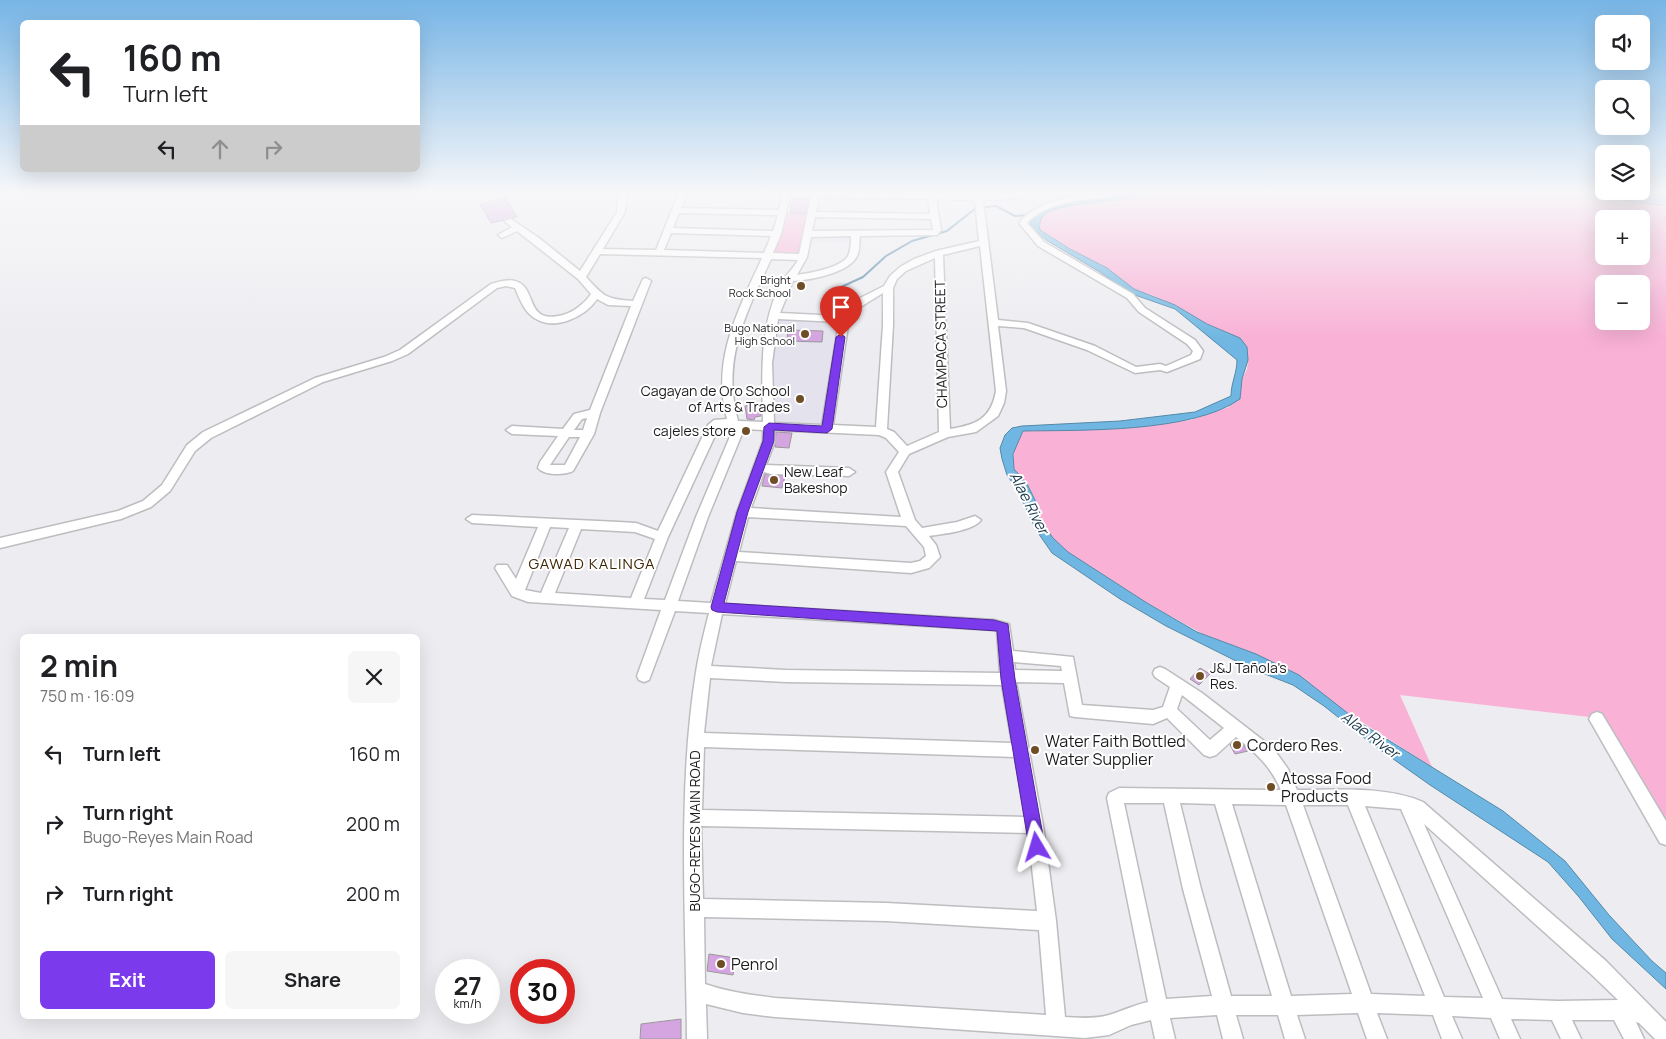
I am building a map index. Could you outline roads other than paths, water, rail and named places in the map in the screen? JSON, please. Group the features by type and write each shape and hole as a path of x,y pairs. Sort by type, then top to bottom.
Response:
{"street":[{"path":"537,240 581,277 596,294 608,302 638,304"},
{"path":"581,277 603,240"},
{"path":"658,253 663,240"},
{"path":"737,424 728,410 725,394 727,361 746,303 774,240"},
{"name":"BUGO-REYES MAIN ROAD","path":"697,1039 693,818 696,740 703,672 730,556 743,512 769,441 766,393 767,363 774,316 781,294 803,258 807,240"},
{"path":"790,279 814,275 846,264 852,257 855,240"},
{"path":"994,323 1025,325 1091,348 1134,370 1160,367 1167,369 1196,357 1198,351 1191,342 1150,316 1124,292 1038,240"},
{"path":"730,556 911,568 924,565 933,557 930,545 909,522 892,472 905,451 945,434 977,427 994,414 999,403 1000,391 985,242 939,253 903,269 893,278 888,288 888,325 881,431"},
{"path":"596,251 803,258"},
{"name":"CHAMPACA STREET","path":"939,253 943,422 945,434"},
{"path":"594,413 578,416 544,465 544,468 568,470 588,434 594,413 646,281"},
{"path":"0,543 122,515 147,504 166,488 191,448 207,435 318,380 388,359 404,352 494,286 506,282 519,286 529,308 540,318 547,320 571,316 590,303 596,294"},
{"path":"827,429 844,318 852,307 861,300 888,288"},
{"path":"774,316 844,318"},
{"path":"636,603 662,537 714,425 718,423 881,431 890,435 905,451"},
{"path":"644,676 737,424"},
{"path":"512,430 588,434"},
{"path":"759,467 771,470 849,472"},
{"path":"743,512 909,522"},
{"path":"472,518 636,528 662,537"},
{"path":"921,533 959,526 975,520"},
{"path":"518,592 546,522"},
{"path":"546,598 576,523"},
{"path":"502,568 518,592 528,597 670,604 994,625 1004,628 1008,678 1035,825 1047,921 1056,1025"},
{"path":"1006,656 1068,661 1075,711 1153,717 1169,711"},
{"path":"703,672 786,676 1070,677"},
{"path":"1160,673 1236,727 1276,763 1292,797 1377,1039"},
{"path":"1169,711 1178,684"},
{"path":"1169,711 1210,750 1236,727"},
{"path":"1597,719 1666,837"},
{"path":"696,740 1020,750"},
{"path":"1165,1039 1115,798 1122,794 1352,798 1406,802 1416,807 1599,968 1666,1036"},
{"path":"1170,795 1192,889 1233,1039"},
{"path":"1221,796 1295,1039"},
{"path":"1352,798 1452,1039"},
{"path":"1406,802 1510,1039"},
{"path":"693,818 1035,825"},
{"path":"695,908 886,912 1047,921"},
{"path":"697,991 727,1001 754,1005 880,1015 1056,1025 1086,1033 1130,1016 1158,1009 1224,1005 1284,1006 1364,1003 1558,1011 1619,1010 1645,1014"},
{"path":"1619,1010 1634,1039"},
{"path":"1558,1011 1571,1039"}],"water":[{"name":"Alae River","path":"1047,240 1057,240 1107,268 1134,289 1175,305 1207,324 1240,338 1247,347 1248,360 1242,379 1240,399 1219,410 1194,418 1166,424 1136,427 1023,431 1013,454 1014,469 1027,484 1036,502 1040,520 1053,538 1068,552 1147,603 1197,632 1256,654 1299,675 1359,722 1503,811 1565,861 1609,915 1652,961 1666,973 1666,989 1612,939 1548,862 1430,785 1293,685 1252,669 1166,626 1120,599 1052,553 1036,530 1018,491 1007,475 1000,448 1005,435 1012,428 1120,421 1195,412 1231,396 1236,369 1237,360 1175,309 1132,294 1100,272"}],"waterway":[{"path":"839,288 863,277 886,256 914,240"}],"place":[{"name":"Bright Rock School","path":"801,286"},
{"name":"Bugo National High School","path":"805,334"},
{"name":"Cagayan de Oro School of Arts & Trades","path":"800,399"},
{"name":"cajeles store","path":"746,431"},
{"name":"New Leaf Bakeshop","path":"774,480"},
{"name":"J&J Tañola's Res.","path":"1200,676"},
{"name":"Cordero Res.","path":"1237,745"},
{"name":"Water Faith Bottled Water Supplier","path":"1035,750"},
{"name":"Atossa Food Products","path":"1271,787"},
{"name":"Penrol","path":"721,964"}],"district":[{"name":"GAWAD KALINGA","path":"592,564"}]}
